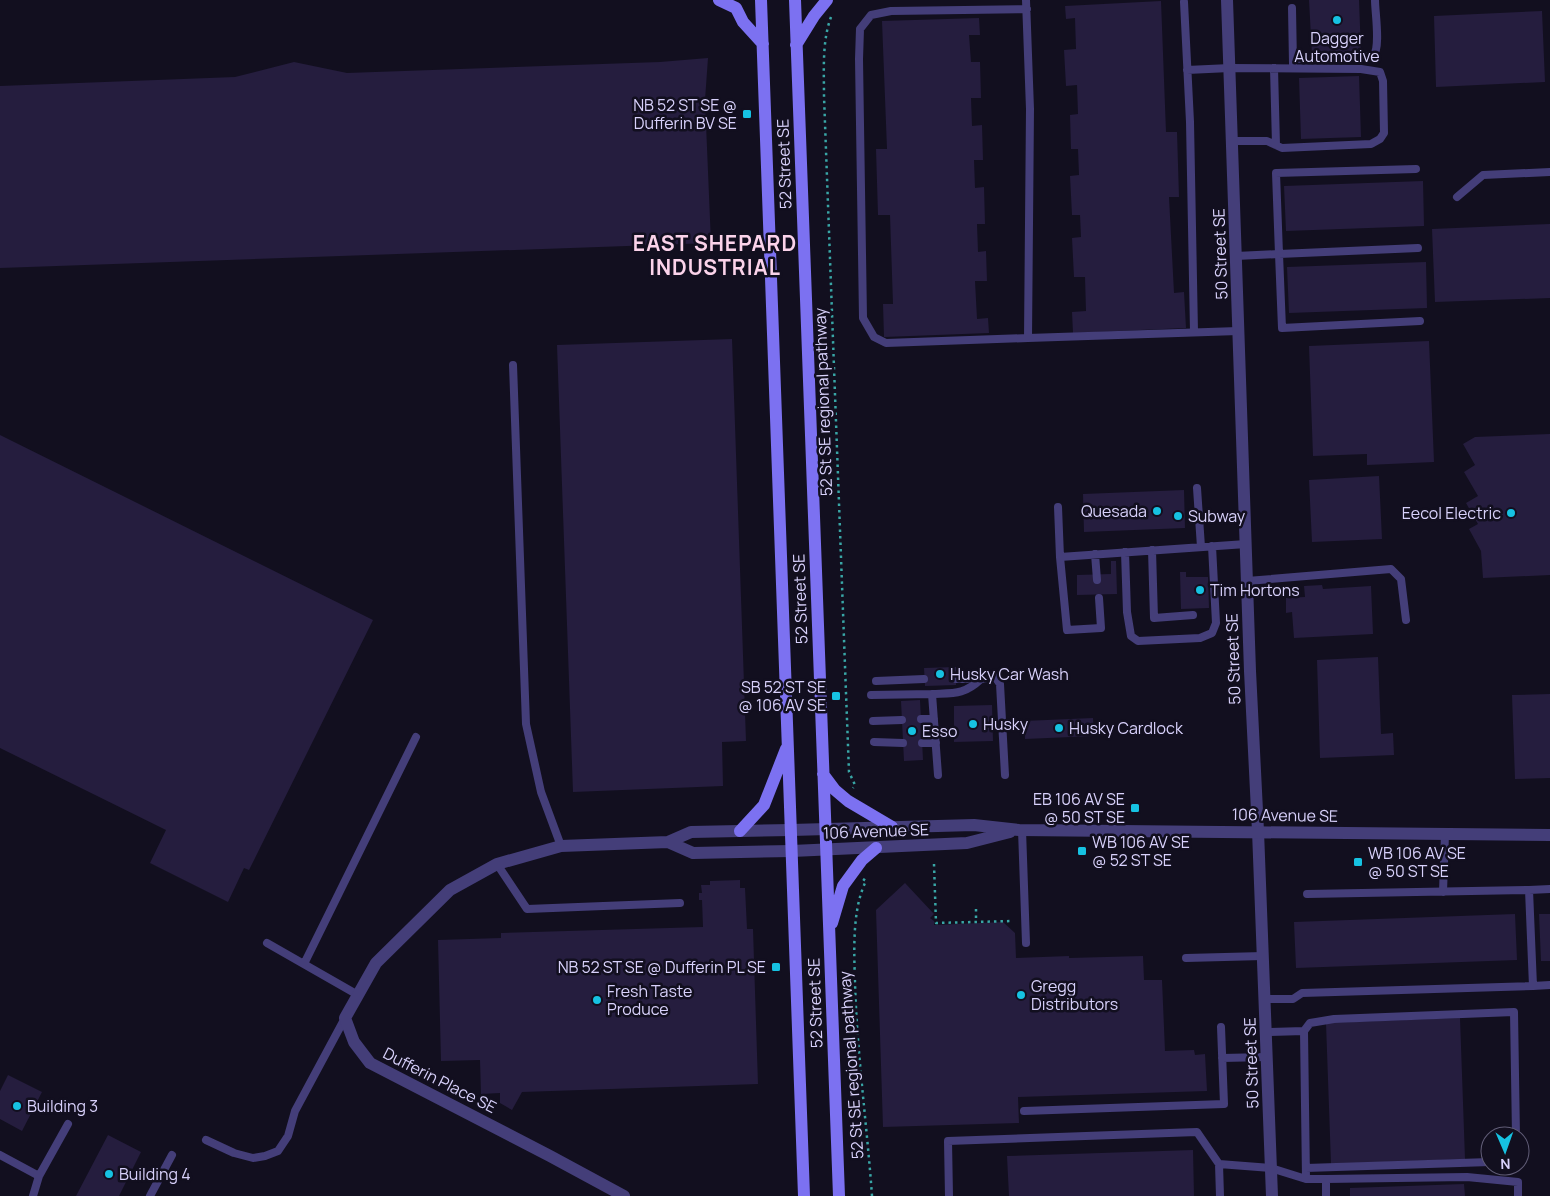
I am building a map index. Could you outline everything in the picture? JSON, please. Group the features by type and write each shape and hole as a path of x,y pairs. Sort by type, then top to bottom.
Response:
{"main road":[{"path":"719,0 736,8 743,22 762,44"},
{"name":"52 Street SE","path":"761,0 804,1196"},
{"name":"52 Street SE","path":"795,0 839,1196"},
{"path":"796,45 818,10 827,0"},
{"path":"740,831 764,805 788,745"},
{"path":"823,774 835,790 848,801 892,827"},
{"path":"829,932 843,886 862,860 876,848"}],"street":[{"name":"50 Street SE","path":"1227,0 1247,581 1272,1196"},
{"name":"106 Avenue SE","path":"791,830 974,825 1021,830 1550,835"},
{"path":"345,1018 376,963 450,890 497,864 561,846 668,842 691,832 791,830"},
{"name":"106 Avenue SE","path":"792,850 967,843 1021,830"},
{"path":"668,842 693,853 792,850"},
{"name":"Dufferin Place SE","path":"345,1018 354,1042 370,1063 542,1151 624,1196"}],"lane":[{"path":"1026,0 1030,109 1028,338"},
{"path":"1293,59 1373,56 1376,53 1377,43 1375,0"},
{"path":"1184,2 1194,332"},
{"path":"1292,8 1293,68"},
{"path":"1026,9 891,11 871,14 860,29 863,318 874,337 886,343 1238,330"},
{"path":"1274,68 1276,146"},
{"path":"1187,70 1293,68 1361,69 1380,72 1383,81 1384,133 1380,139 1371,144 1282,148 1267,141 1232,141"},
{"path":"1416,169 1276,173 1282,328 1420,322"},
{"path":"1457,197 1483,175 1550,172"},
{"path":"1236,256 1418,248"},
{"path":"513,365 526,724 541,792 561,846"},
{"path":"1196,488 1201,547"},
{"path":"1058,506 1060,557 1067,630 1101,628 1099,598"},
{"path":"1060,557 1246,544"},
{"path":"1125,552 1127,612 1131,636 1138,641 1200,638 1212,633 1216,623 1212,546"},
{"path":"1152,550 1154,618 1193,615"},
{"path":"1095,554 1097,580"},
{"path":"1247,581 1391,570 1401,579 1406,620"},
{"path":"956,679 995,677 1000,684 1005,775"},
{"path":"876,681 924,679"},
{"path":"871,694 962,692 972,688 981,679"},
{"path":"932,694 938,775"},
{"path":"921,719 934,719"},
{"path":"873,721 902,720"},
{"path":"304,964 416,737"},
{"path":"874,742 903,743"},
{"path":"922,743 936,743"},
{"path":"1021,830 1026,943"},
{"path":"1443,892 1445,834"},
{"path":"497,864 527,909 680,903"},
{"path":"1307,894 1550,889"},
{"path":"1529,890 1533,986"},
{"path":"267,943 358,995"},
{"path":"1186,958 1263,956"},
{"path":"1265,999 1293,999 1302,993 1550,985"},
{"path":"1306,1179 1304,1031 1310,1023 1334,1019 1514,1012 1516,1126"},
{"path":"206,1140 234,1153 253,1158 265,1156 278,1150 288,1136 295,1111 345,1018"},
{"path":"1024,1111 1224,1104 1221,1027"},
{"path":"1266,1032 1304,1031"},
{"path":"1222,1058 1267,1057"},
{"path":"33,1196 39,1176 68,1124"},
{"path":"949,1196 948,1141 1197,1132 1219,1164 1220,1196"},
{"path":"0,1155 39,1176"},
{"path":"150,1196 172,1155"},
{"path":"1306,1168 1480,1162"},
{"path":"1219,1164 1271,1168 1306,1179 1467,1177 1518,1182 1518,1196"},
{"path":"1326,1179 1326,1196"}],"path":[{"name":"52 St SE regional pathway","path":"832,13 824,50 824,96 849,772 855,785 852,790"},
{"path":"934,864 936,923 1012,921"},
{"name":"52 St SE regional pathway","path":"860,877 866,881 858,904 855,933 856,1027 872,1196"},
{"path":"976,909 976,922"}],"building":[{"path":"1309,0 1359,0 1361,53 1312,55"},
{"path":"1161,1 1166,132 1177,132 1179,197 1169,197 1174,293 1184,292 1186,328 1073,333 1072,312 1086,311 1085,277 1074,277 1072,238 1081,237 1080,215 1072,215 1070,176 1079,175 1078,149 1071,149 1070,115 1078,114 1077,85 1066,86 1064,50 1076,49 1075,18 1066,19 1065,6"},
{"path":"1542,11 1545,82 1436,87 1434,16"},
{"path":"979,18 980,35 969,35 971,62 980,62 981,98 971,98 972,126 982,125 983,160 974,160 975,188 984,187 985,224 977,224 978,252 986,251 987,281 975,281 977,319 988,318 989,333 884,337 883,304 893,304 890,215 878,215 876,149 887,149 882,21"},
{"path":"708,58 705,100 711,243 0,268 0,86 235,77 294,62 347,73 660,62"},
{"path":"1359,76 1361,137 1301,139 1299,78"},
{"path":"1423,181 1424,226 1286,231 1284,186"},
{"path":"1550,224 1550,298 1435,302 1432,229"},
{"path":"1426,262 1427,308 1289,313 1287,267"},
{"path":"732,339 746,741 722,742 723,786 573,792 557,345"},
{"path":"1429,341 1434,462 1367,465 1367,454 1313,456 1309,346"},
{"name":"Eecol Electric","path":"1550,434 1550,575 1483,578 1481,551 1469,529 1478,524 1466,503 1478,496 1464,472 1475,465 1463,444 1475,437"},
{"path":"0,435 373,620 249,870 244,868 228,902 150,863 166,830 0,748"},
{"path":"1379,476 1382,539 1312,542 1309,480"},
{"path":"1184,490 1185,528 1084,532 1083,494"},
{"path":"1111,561 1116,561 1117,594 1077,595 1077,575 1111,574"},
{"path":"1180,572 1186,572 1186,577 1208,577 1209,608 1181,609"},
{"path":"1322,585 1323,589 1371,586 1373,634 1294,638 1292,612 1286,613 1286,598 1305,597 1304,586"},
{"path":"1378,657 1381,734 1393,733 1394,755 1320,758 1317,660"},
{"name":"Husky Car Wash","path":"956,667 956,685 925,686 924,668"},
{"path":"1550,694 1550,778 1515,779 1512,695"},
{"name":"Esso","path":"920,700 923,760 904,761 901,701"},
{"name":"Husky","path":"992,705 993,741 954,742 954,706"},
{"name":"Husky Cardlock","path":"1093,718 1094,736 1025,739 1024,721"},
{"name":"Fresh Taste Produce","path":"740,880 740,888 745,888 747,929 753,929 758,1084 522,1092 512,1110 500,1103 500,1093 481,1094 480,1060 441,1061 438,940 501,938 501,933 703,927 702,900 699,900 699,893 702,893 701,885 710,885 710,881"},
{"name":"Gregg Distributors","path":"905,883 934,914 930,918 934,921 934,925 1003,922 1015,933 1016,958 1143,956 1144,980 1162,980 1165,1051 1194,1050 1195,1055 1205,1054 1207,1091 1018,1097 1019,1123 883,1127 876,910"},
{"path":"1515,914 1517,960 1296,968 1294,922"},
{"path":"1539,914 1550,914 1550,961 1541,961"},
{"path":"1460,1018 1465,1159 1331,1164 1326,1023"},
{"name":"Building 3","path":"8,1075 42,1092 22,1131 0,1119 0,1091"},
{"name":"Building 4","path":"108,1135 141,1152 119,1196 76,1196"},
{"path":"1193,1150 1194,1196 1009,1196 1007,1156"},
{"path":"1464,1184 1465,1196 1350,1196 1350,1188"}],"place":[{"name":"Dagger Automotive","path":"1337,20"},
{"name":"NB 52 ST SE @ Dufferin BV SE","path":"747,114"},
{"name":"Quesada","path":"1157,511"},
{"name":"Eecol Electric","path":"1511,513"},
{"name":"Subway","path":"1178,516"},
{"name":"Tim Hortons","path":"1200,590"},
{"name":"Husky Car Wash","path":"940,674"},
{"name":"SB 52 ST SE @ 106 AV SE","path":"836,696"},
{"name":"Husky","path":"973,724"},
{"name":"Husky Cardlock","path":"1059,728"},
{"name":"Esso","path":"912,731"},
{"name":"EB 106 AV SE @ 50 ST SE","path":"1135,808"},
{"name":"WB 106 AV SE @ 52 ST SE","path":"1082,851"},
{"name":"WB 106 AV SE @ 50 ST SE","path":"1358,862"},
{"name":"NB 52 ST SE @ Dufferin PL SE","path":"776,967"},
{"name":"Gregg Distributors","path":"1021,995"},
{"name":"Fresh Taste Produce","path":"597,1000"},
{"name":"Building 3","path":"17,1106"},
{"name":"Building 4","path":"109,1174"}],"district":[{"name":"EAST SHEPARD INDUSTRIAL","path":"715,256"}]}
